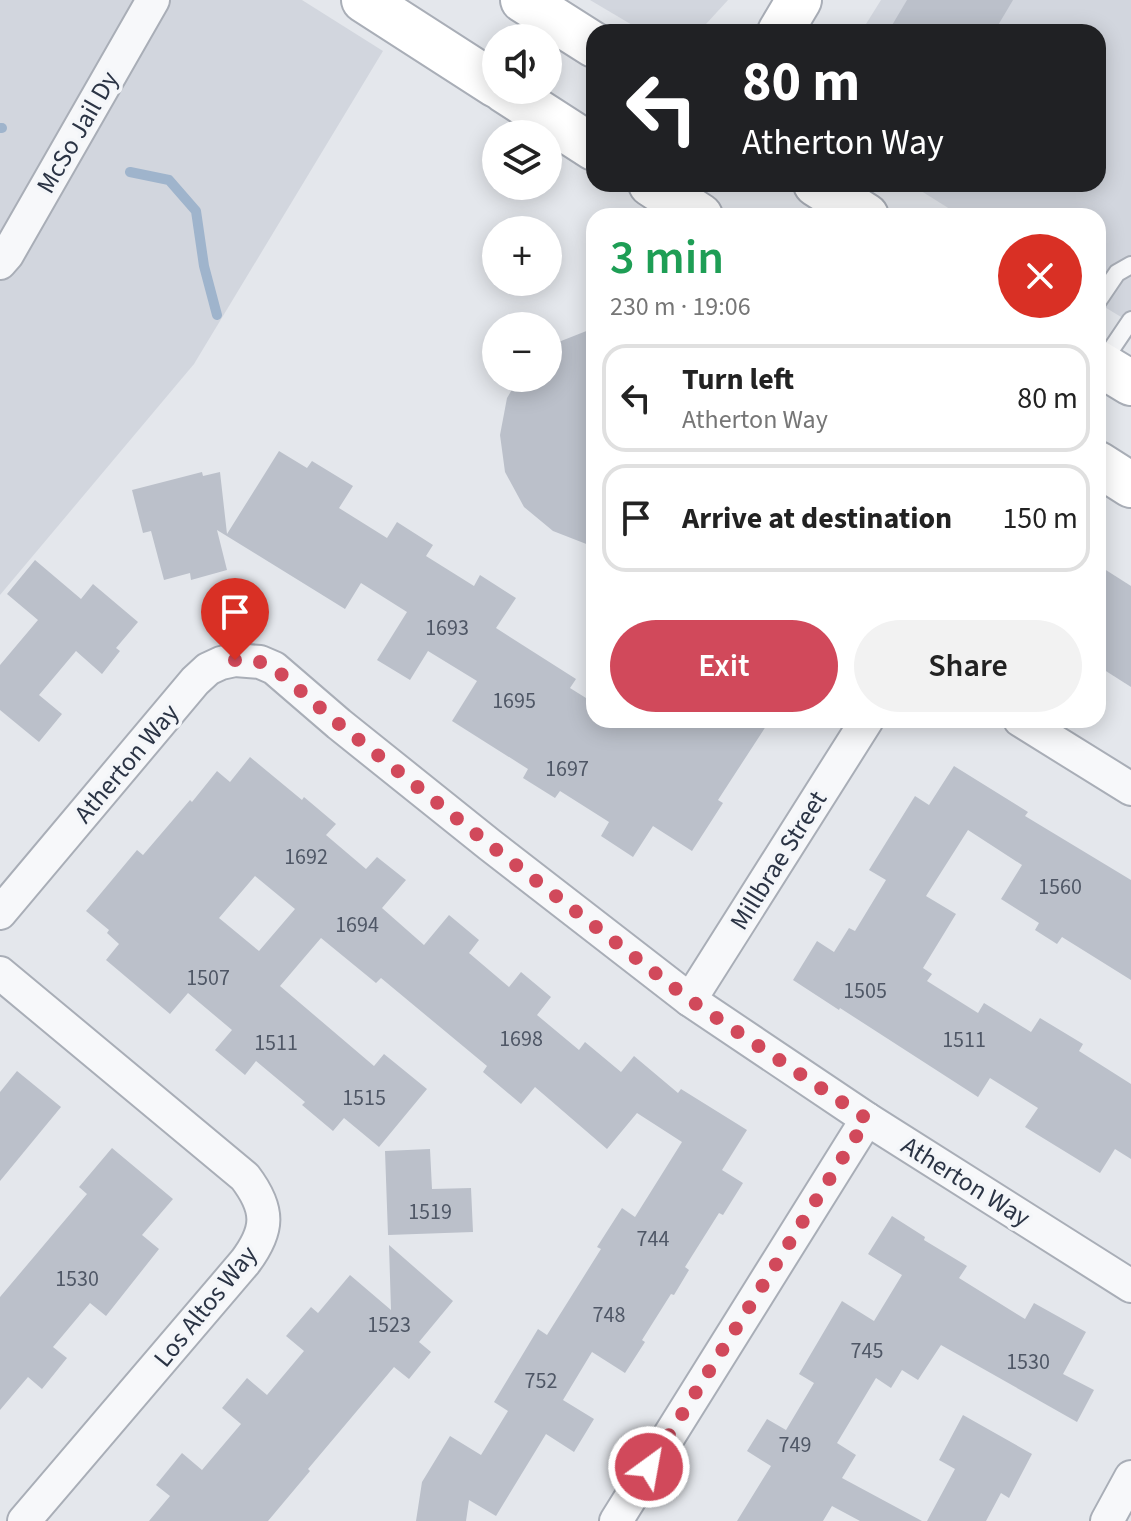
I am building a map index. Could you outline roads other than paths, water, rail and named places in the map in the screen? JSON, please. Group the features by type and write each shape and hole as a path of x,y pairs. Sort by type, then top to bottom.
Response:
{"main road":[{"path":"364,0 482,76"},
{"path":"523,0 586,40"},
{"path":"785,24 799,0"},
{"path":"526,104 586,143"},
{"path":"828,192 854,208"},
{"path":"1106,469 1131,485"}],"street":[{"name":"McSo Jail Dy","path":"0,263 153,0"},
{"name":"Atherton Way","path":"0,913 195,681 208,669 221,663 260,662 274,668 490,845 690,1000 867,1119 1131,1286"},
{"name":"Millbrae Street","path":"690,1000 862,728"},
{"path":"1033,728 1131,789"},
{"name":"Los Altos Way","path":"0,973 245,1177 257,1193 263,1228 258,1244 245,1262 24,1521"},
{"path":"616,1521 867,1119"},
{"path":"1107,1521 1131,1477"}],"lane":[{"path":"1106,289 1117,273 1131,265"},
{"path":"1110,370 1131,320"}],"waterway":[{"path":"130,172 169,180 196,211 204,266 217,315"}]}
